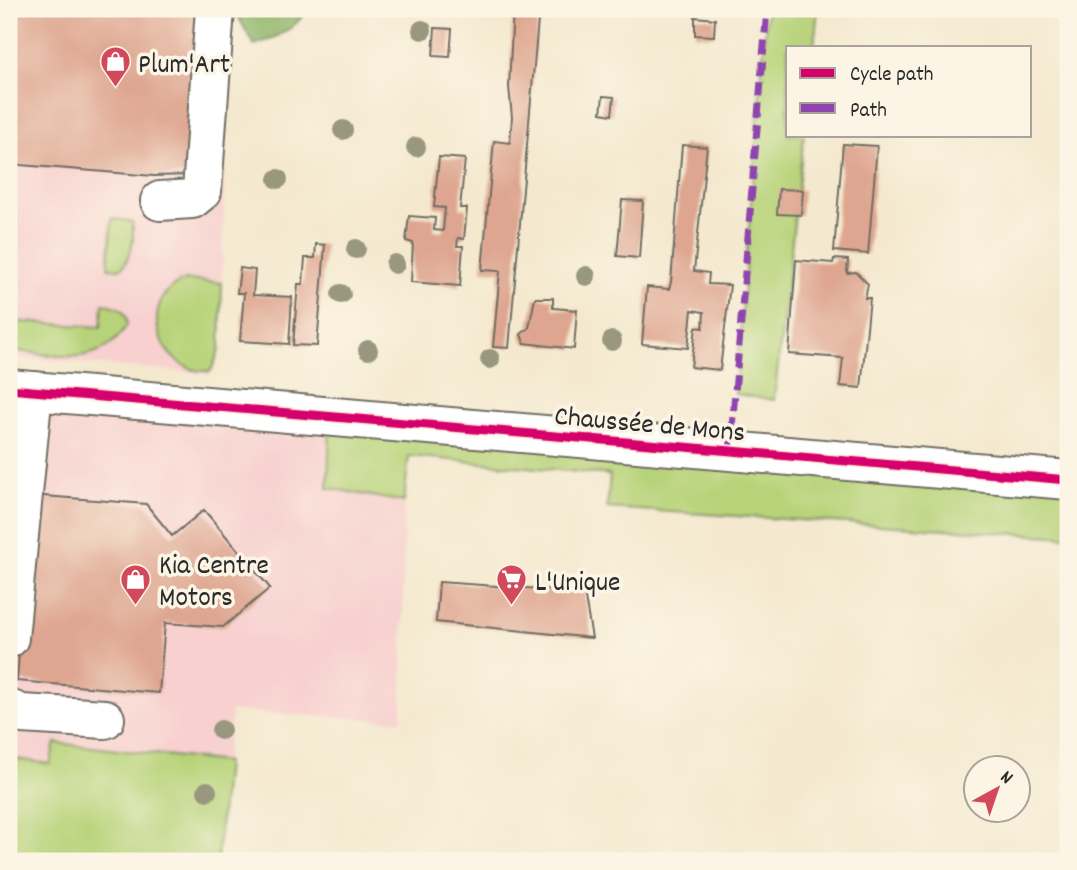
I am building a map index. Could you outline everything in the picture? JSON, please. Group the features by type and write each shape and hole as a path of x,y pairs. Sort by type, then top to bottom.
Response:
{"main road":[{"path":"160,201 192,199 202,191 215,9"},
{"path":"9,638 21,390"},
{"name":"Chaussée de Mons","path":"21,390 1068,480"},
{"path":"9,709 22,714 105,719"}],"shaded area":[{"path":"9,9 230,9 220,349 210,374 9,357"},
{"path":"13,397 330,424 329,488 404,502 402,721 231,711 226,762 56,743 50,764 9,758 9,451"}],"green space":[{"path":"234,9 308,9 285,32 254,45"},
{"path":"767,9 818,9 814,46 786,46 786,136 804,136 774,400 735,394"},
{"path":"112,218 132,222 132,247 120,269 108,268"},
{"path":"186,280 222,283 220,349 211,371 193,369 177,361 166,349 159,334 157,318 161,302 170,289"},
{"path":"103,304 120,309 125,315 127,325 116,339 103,349 75,356 9,350 9,321 101,327"},
{"path":"330,424 1068,486 1068,537 607,508 610,475 409,456 404,502 328,488"},
{"path":"55,743 226,762 217,861 9,859 9,758 50,764"}],"building":[{"path":"9,9 201,9 189,175 154,176 9,164"},
{"path":"513,9 539,9 509,348 493,347 500,271 482,270 494,141 510,143 512,117 509,87"},
{"path":"695,17 715,19 714,36 695,35"},
{"path":"435,28 452,29 450,57 433,56"},
{"path":"603,96 614,97 612,115 601,113"},
{"path":"843,144 877,146 868,254 834,251"},
{"path":"682,145 707,147 694,271 709,273 708,284 730,285 720,370 691,367 696,327 703,328 704,312 692,310 688,348 642,344 647,287 669,289 671,282"},
{"path":"439,157 465,159 460,208 467,208 464,239 458,238 457,246 463,246 460,286 411,282 413,243 406,241 409,216 435,218 434,230 443,231 445,208 434,207"},
{"path":"779,189 803,190 801,215 777,214"},
{"path":"622,200 643,201 639,258 617,256"},
{"path":"316,244 325,245 317,346 293,345 298,284 303,284 305,258 315,258"},
{"path":"834,259 848,260 847,273 856,272 868,284 865,298 870,298 861,388 840,386 843,358 789,354 796,260 833,263"},
{"path":"240,268 255,270 253,295 292,297 289,344 240,341 244,293 237,293"},
{"path":"535,298 553,298 553,308 577,310 574,349 524,343 521,334 529,328"},
{"name":"Kia Centre Motors","path":"31,495 146,504 172,536 204,510 270,588 223,627 165,623 159,693 17,681"},
{"name":"L'Unique","path":"439,582 584,592 592,638 436,622"}],"marked path":[{"path":"730,452 767,9"}],"cycle path":[{"path":"9,389 1068,480"}],"place":[{"name":"Plum'Art","path":"115,89"},
{"name":"Kia Centre Motors","path":"136,606"},
{"name":"L'Unique","path":"512,607"}]}
